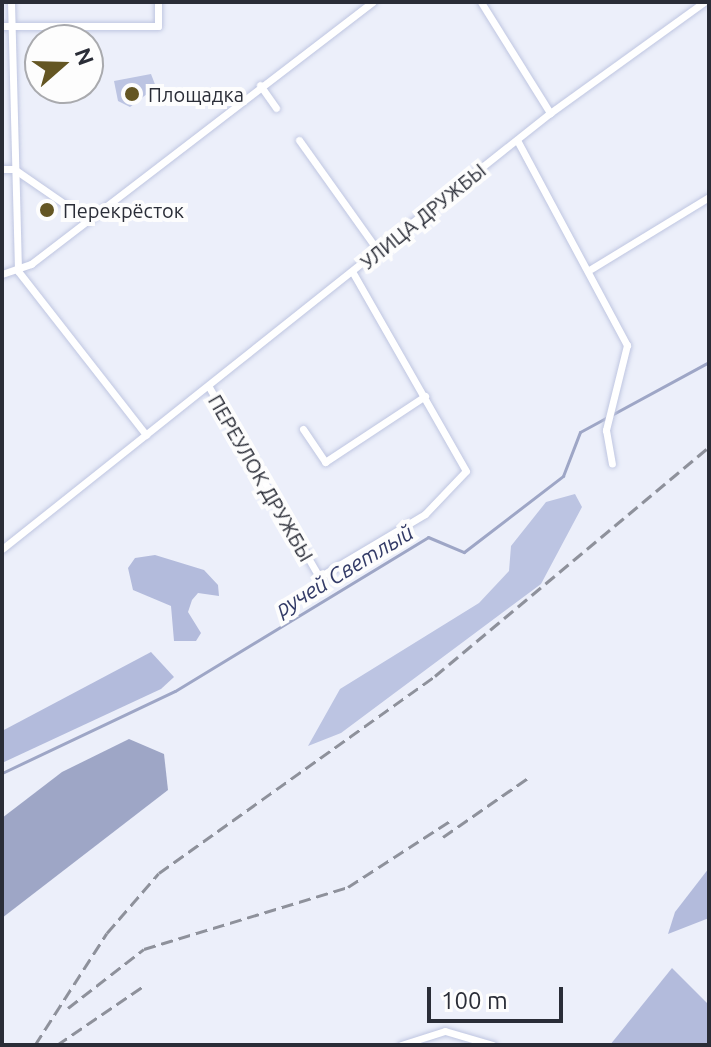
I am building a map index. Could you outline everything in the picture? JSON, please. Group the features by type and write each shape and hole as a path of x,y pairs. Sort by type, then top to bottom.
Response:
{"street":[{"path":"11,2 6,26 18,271 146,435"},
{"path":"6,26 158,26 158,2"},
{"path":"2,274 18,271 88,220 260,85 373,2"},
{"path":"481,2 550,113"},
{"name":"УЛИЦА ДРУЖБЫ","path":"2,549 353,273 550,113 704,2"},
{"path":"260,85 276,108"},
{"path":"299,140 379,252"},
{"path":"517,140 591,269 627,345 607,424 612,463"},
{"path":"2,169 14,169 88,220"},
{"path":"591,269 709,197"},
{"path":"303,429 325,462 425,396 353,273"},
{"name":"ПЕРЕУЛОК ДРУЖБЫ","path":"209,387 319,577 425,514 466,471 425,396"},
{"path":"401,1045 445,1031 493,1045"}],"shaded area":[{"name":"Площадка","path":"151,74 156,87 130,107 118,101 114,81"},
{"path":"575,494 582,507 541,584 341,733 308,746 340,689 479,603 509,571 511,546 546,502"},
{"path":"155,555 204,570 218,585 219,596 198,593 192,600 188,612 201,633 196,641 174,641 171,606 133,590 128,568 135,558"},
{"path":"151,652 174,677 161,689 2,763 2,731"},
{"path":"129,739 164,754 168,790 2,918 2,818 62,772"},
{"path":"709,868 709,918 668,934 675,912"},
{"path":"672,968 709,1005 709,1045 610,1045"}],"waterway":[{"name":"ручей Светлый","path":"2,773 175,691 428,537 464,552 563,476 580,432 709,362"}],"railway":[{"path":"35,1045 107,933 159,873 435,676 709,447"},
{"path":"443,837 528,778"},
{"path":"68,1008 144,949 348,887 450,821"},
{"path":"57,1045 145,985"}],"place":[{"name":"Площадка","path":"132,94"},
{"name":"Перекрёсток","path":"47,210"}]}
